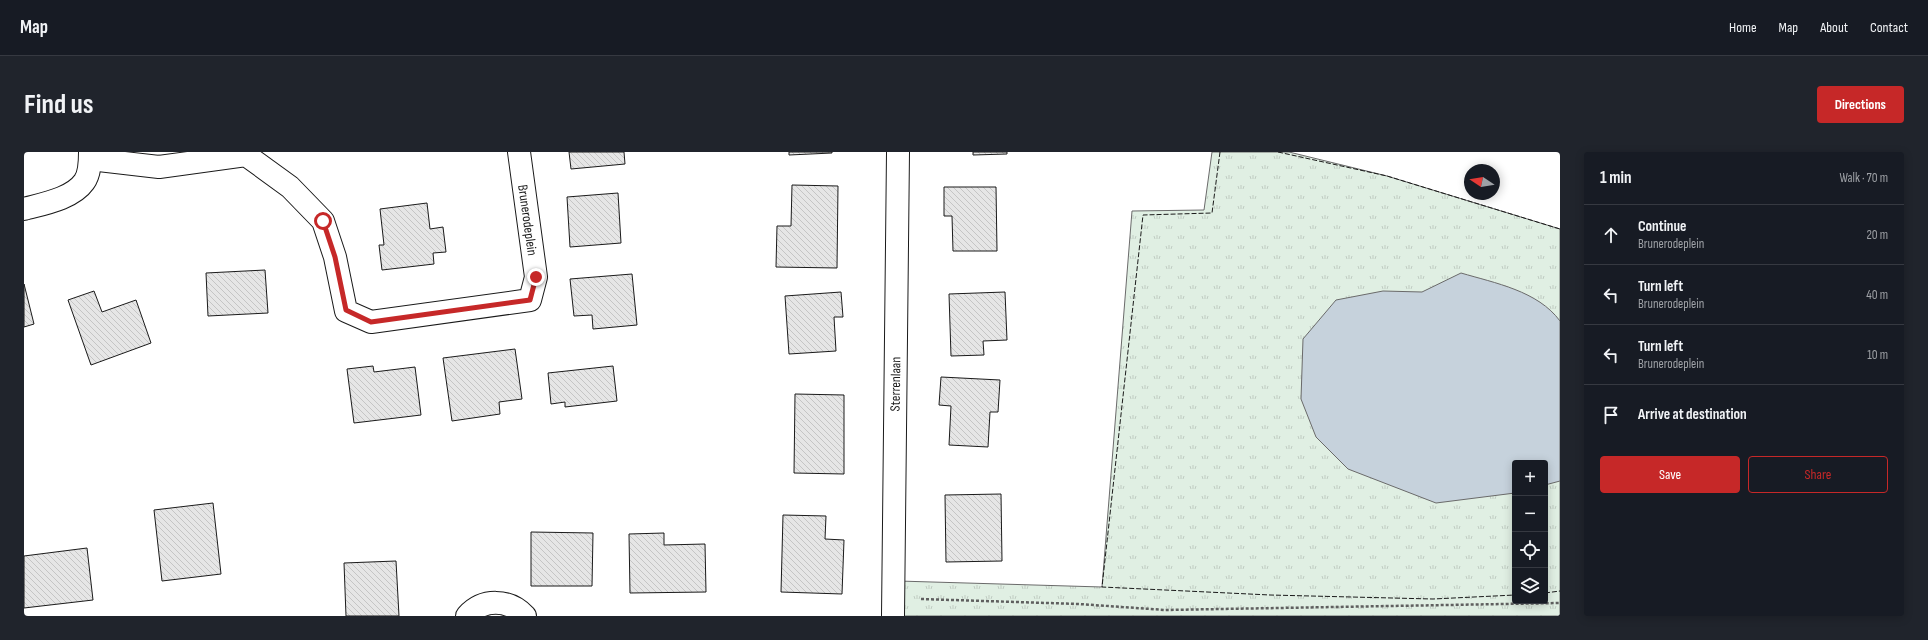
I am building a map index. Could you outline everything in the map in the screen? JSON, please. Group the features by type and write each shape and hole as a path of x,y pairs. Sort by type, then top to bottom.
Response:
{"street":[{"name":"Brunerodeplein","path":"90,155 159,167 246,156 290,187 323,221 335,257 346,310 371,322 530,300 536,277 519,152"},
{"name":"Sterrenlaan","path":"893,607 898,152"},
{"path":"24,208 45,203 75,191 84,182 88,172 90,155"},
{"path":"467,616 472,610 484,604 497,602 507,604 519,610 525,616"}],"path":[{"path":"893,607 1079,604 1165,610 1560,603"}],"green space":[{"path":"1212,152 1289,152 1387,176 1560,229 1560,616 898,616 898,581 1102,587 1132,211 1204,210"}],"shaded area":[{"path":"1461,273 1528,295 1540,302 1560,321 1560,481 1548,484 1548,460 1512,460 1512,493 1436,503 1348,469 1316,437 1301,399 1303,339 1336,300 1383,291 1422,292"}],"building":[{"path":"569,152 624,152 625,164 571,169"},
{"path":"789,152 832,152 832,153 789,155"},
{"path":"973,152 1007,152 1007,154 973,155"},
{"path":"792,185 838,186 837,268 776,267 777,226 791,226"},
{"path":"944,187 996,187 997,251 953,251 952,216 944,216"},
{"path":"618,193 621,243 570,247 567,197"},
{"path":"427,203 430,229 443,227 446,252 433,253 434,264 382,270 379,245 384,245 380,209"},
{"path":"265,270 268,313 208,316 206,273"},
{"path":"632,274 637,325 593,329 592,315 574,316 570,279"},
{"path":"24,284 34,324 24,327"},
{"path":"94,291 102,312 136,300 151,343 91,365 68,300"},
{"path":"841,292 843,317 834,317 836,351 789,354 785,296"},
{"path":"1005,292 1007,340 983,341 984,355 951,356 949,294"},
{"path":"515,349 522,399 499,402 500,414 452,421 443,358"},
{"path":"373,366 374,372 415,367 421,415 354,423 347,369"},
{"path":"613,366 617,401 565,407 565,402 551,404 548,373"},
{"path":"941,377 1000,380 998,412 990,412 988,447 949,445 951,406 939,405"},
{"path":"795,394 844,395 844,474 794,473"},
{"path":"1001,494 1002,561 946,562 945,495"},
{"path":"213,503 221,574 162,581 154,510"},
{"path":"783,515 826,516 825,539 844,540 842,594 781,592"},
{"path":"531,532 593,533 592,586 531,586"},
{"path":"664,533 664,545 705,544 706,592 630,593 629,534"},
{"path":"87,548 93,600 24,608 24,556"},
{"path":"396,561 399,616 346,616 344,563"}],"fence":[{"path":"1220,152 1212,213 1143,215 1102,587 1270,595 1433,599 1512,595"},
{"path":"1278,152 1387,176 1560,229"},
{"path":"1548,593 1560,591"}],"route":[{"path":"323,221 335,257 346,310 371,322 530,300 536,277"}]}
